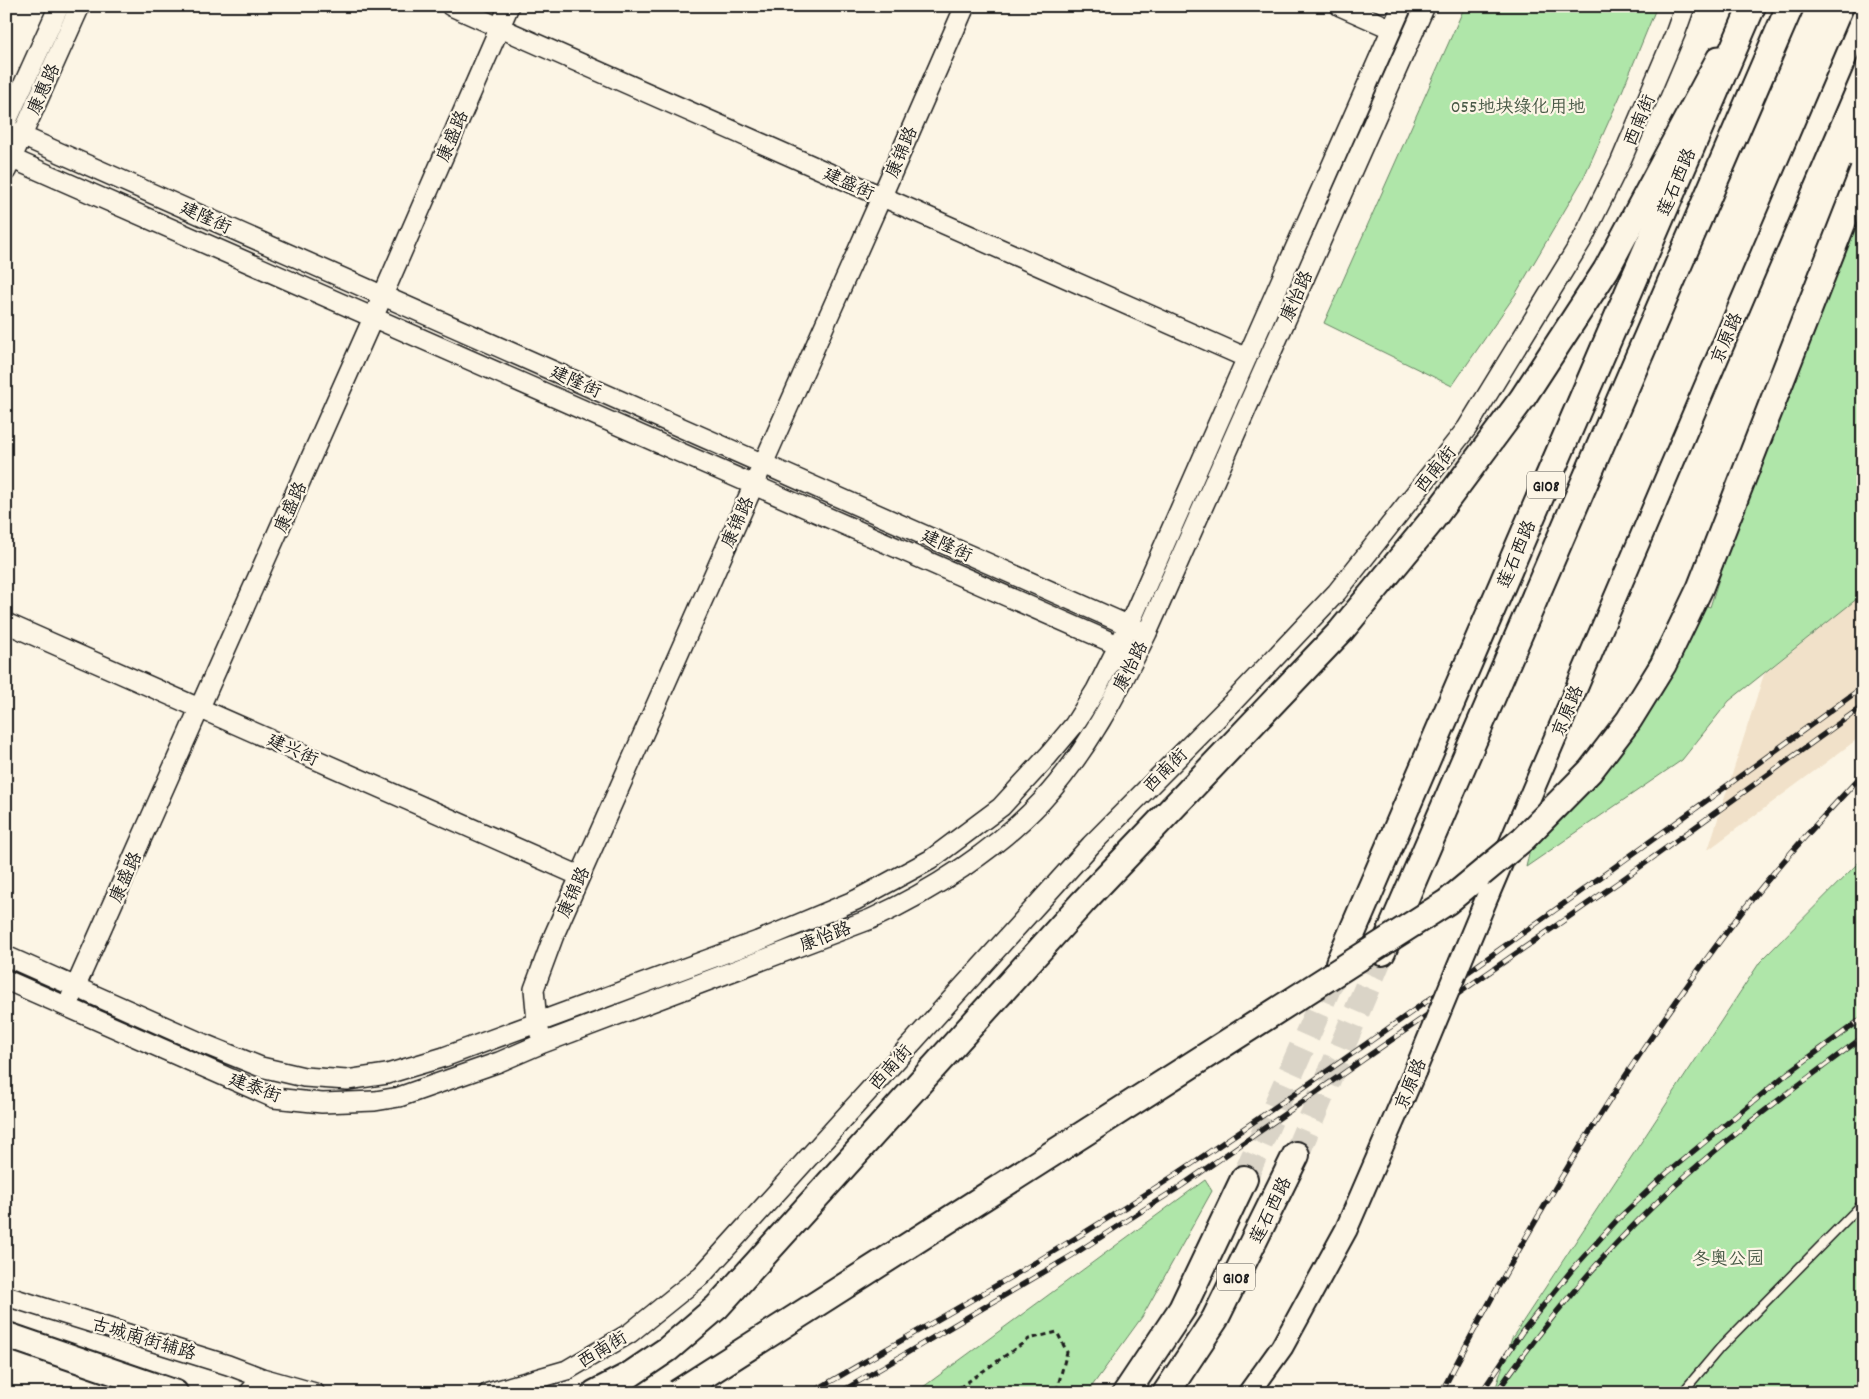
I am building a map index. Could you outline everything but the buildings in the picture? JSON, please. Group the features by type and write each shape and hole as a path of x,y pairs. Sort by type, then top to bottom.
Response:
{"highway":[{"name":"莲石西路","path":"1339,963 1752,6"},
{"name":"莲石西路","path":"1380,957 1790,6"},
{"name":"莲石西路","path":"1166,1393 1215,1319 1296,1155"},
{"name":"莲石西路","path":"1126,1393 1182,1309 1244,1179"}],"main road":[{"path":"595,1393 628,1376 668,1349 717,1307 1083,902 1340,631 1429,524 1522,399 1606,270 1748,6"},
{"name":"京原路","path":"1249,1393 1282,1347 1346,1230 1863,17"},
{"path":"677,1393 1447,902 1523,839 1590,771 1629,720 1658,673 1700,588 1863,171"},
{"path":"6,1335 175,1393"}],"street":[{"name":"康惠路","path":"6,123 59,6"},
{"name":"康惠路","path":"8,162 14,132 80,6"},
{"name":"建盛街","path":"451,6 1247,358"},
{"name":"康盛路","path":"66,1006 373,318 509,6"},
{"name":"康锦路","path":"543,1043 537,1022 534,989 554,935 882,198 965,6"},
{"path":"1340,6 1392,29"},
{"name":"康怡路","path":"537,1022 758,941 856,900 930,860 1001,807 1048,756 1074,725 1096,690 1129,626 1402,6"},
{"name":"康怡路","path":"543,1043 871,919 901,905 990,848 1042,801 1076,758 1110,707 1137,653 1425,6"},
{"name":"西南街","path":"488,1393 567,1370 630,1333 702,1275 1084,853 1233,702 1337,592 1467,428 1582,240 1620,163 1685,6"},
{"name":"建隆街","path":"14,132 1146,633"},
{"name":"建隆街","path":"8,162 373,318 1137,653"},
{"name":"建兴街","path":"6,623 580,876"},
{"name":"建泰街","path":"6,956 204,1044 261,1067 304,1077 347,1080 387,1074 444,1058 537,1022"},
{"name":"建泰街","path":"6,980 274,1098 322,1103 375,1101 399,1096 499,1062 543,1043"},
{"name":"古城南街辅路","path":"6,1296 228,1365 262,1378"},
{"path":"249,1393 262,1378 315,1393"}],"lane":[{"path":"1682,1393 1720,1348 1863,1203"}],"path":[{"path":"952,1393 1029,1339 1057,1332 1067,1352 1056,1393"}],"shaded area":[{"path":"1863,594 1863,735 1708,850 1764,674"}],"green space":[{"name":"055地块绿化用地","path":"1465,6 1657,6 1621,94 1583,179 1515,295 1452,386 1324,323"},
{"path":"1863,159 1863,594 1729,701 1682,760 1526,867 1540,807 1622,714 1682,595 1710,607 1820,262"},
{"name":"冬奥公园","path":"1863,858 1863,1393 1494,1393 1512,1338 1760,962"},
{"path":"1205,1180 1212,1191 1142,1317 1087,1393 915,1393"}],"tunnel":[{"path":"1296,1155 1380,957"},
{"path":"1244,1179 1339,963"}],"railway":[{"path":"811,1393 956,1309 1147,1194 1446,988 1863,687"},
{"path":"839,1393 1071,1256 1181,1186 1619,882 1863,706"},
{"path":"1441,1393 1508,1268 1618,1086 1699,970 1755,895 1800,842 1863,774"},
{"path":"1481,1393 1522,1332 1571,1271 1617,1220 1667,1173 1788,1073 1863,1018"},
{"path":"1496,1393 1564,1303 1640,1219 1720,1147 1863,1037"}]}
